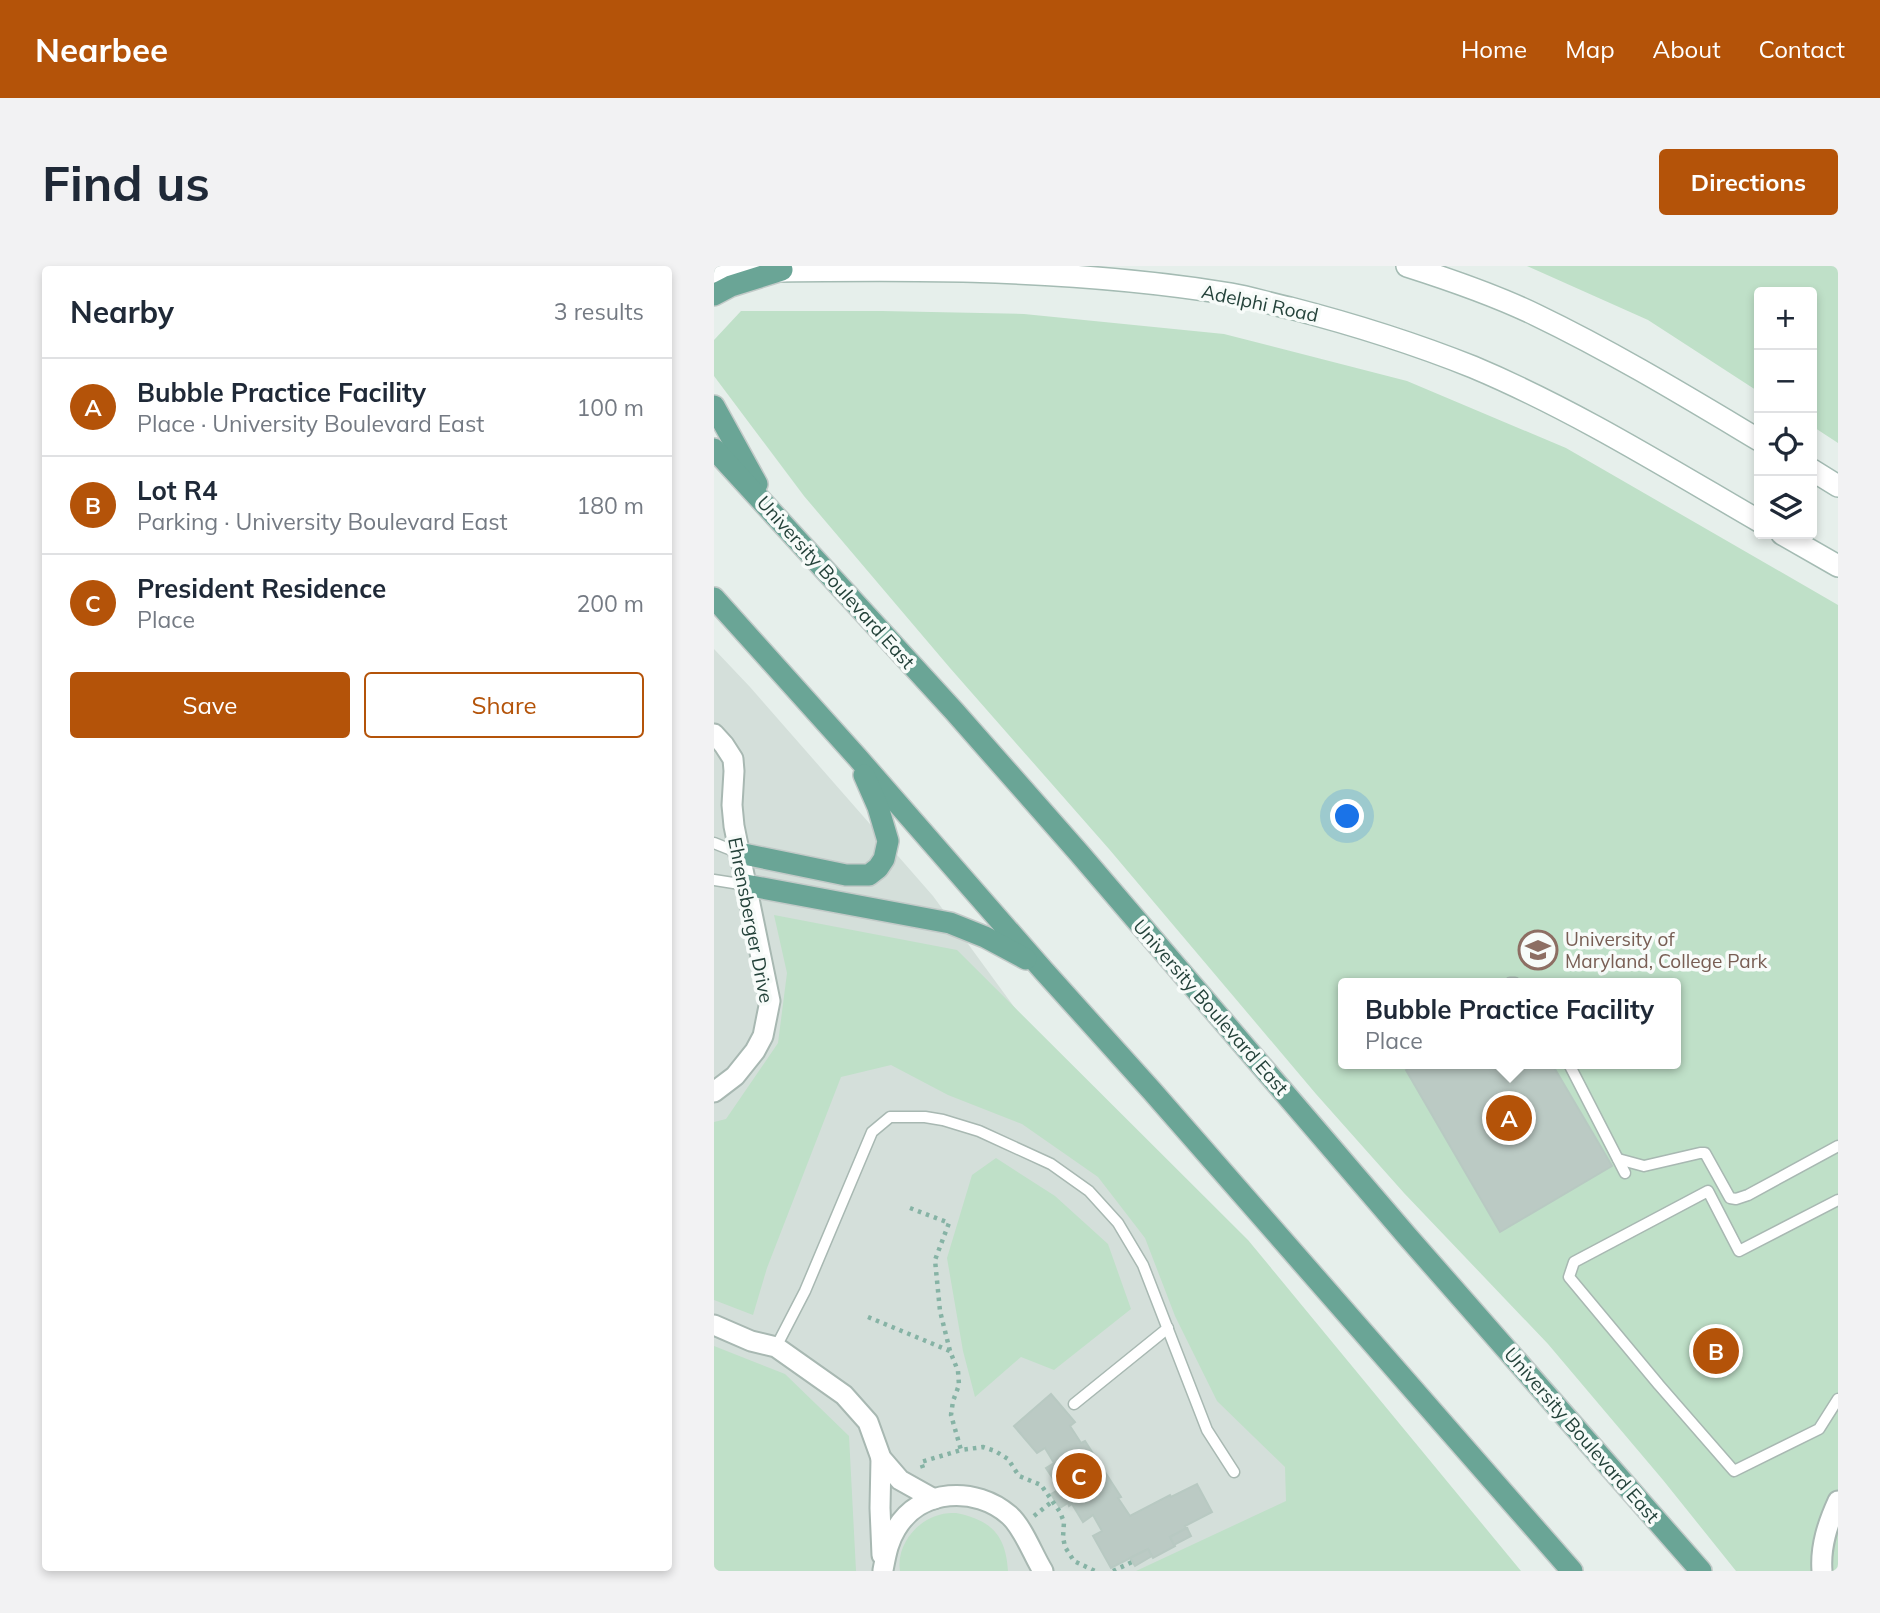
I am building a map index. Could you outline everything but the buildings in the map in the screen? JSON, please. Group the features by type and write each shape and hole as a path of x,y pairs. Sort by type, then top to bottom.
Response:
{"main road":[{"path":"1407,266 1463,284 1536,315 1661,382 1754,437"},
{"name":"Adelphi Road","path":"714,272 1009,269 1136,281 1233,294 1401,340 1474,368 1606,433 1754,518"},
{"path":"714,295 731,286 782,271"},
{"path":"714,406 772,510"},
{"name":"University Boulevard East","path":"714,449 954,711 1079,853 1701,1571"},
{"path":"1817,473 1838,485"},
{"path":"1791,539 1838,566"},
{"path":"714,598 1178,1121 1572,1571"},
{"path":"739,853 846,875 869,875 878,868 884,859 888,841 878,807 857,757"},
{"path":"746,885 950,923 985,937 1042,970"}],"street":[{"name":"Ehrensberger Drive","path":"714,734 733,759 734,827 770,1001 763,1036 755,1051 735,1076 714,1092"},
{"path":"714,1325 751,1341 776,1347 844,1395 868,1422 881,1458 900,1480 934,1499"},
{"path":"881,1458 883,1570"},
{"path":"883,1570 887,1547 897,1526 913,1510 934,1499 954,1494 975,1496 995,1504 1012,1517 1043,1571"},
{"path":"1822,1571 1826,1532 1838,1500"},
{"path":"1031,1551 1032,1571"}],"lane":[{"path":"714,843 739,853"},
{"path":"714,880 746,885"},
{"path":"1572,1069 1625,1173"},
{"path":"776,1347 805,1291 872,1132 890,1117 925,1116 979,1131 1051,1164 1089,1191 1118,1223 1143,1265 1207,1430 1234,1472"},
{"path":"1618,1159 1644,1166 1705,1153 1730,1198 1736,1199 1838,1146"},
{"path":"1838,1200 1739,1251 1708,1191 1574,1262 1569,1276 1658,1385 1734,1471 1819,1429 1838,1399"},
{"path":"1074,1404 1168,1328"}],"path":[{"path":"910,1208 949,1223 935,1260 940,1311 958,1371 958,1385 951,1415 961,1450"},
{"path":"868,1317 950,1351"},
{"path":"934,1499 921,1462 961,1450 983,1447 995,1451 1008,1459 1019,1476 1041,1485 1064,1522 1065,1548 1074,1561 1095,1571"},
{"path":"1113,1571 1132,1562"}],"shaded area":[{"path":"714,649 933,896 1083,1101 1495,1571 714,1571"}],"green space":[{"path":"1527,266 1838,266 1838,443 1817,429 1817,287 1754,287 1754,389 1648,320"},
{"name":"University of Maryland, College Park","path":"741,311 1024,314 1224,334 1407,381 1566,448 1838,605 1838,1571 1736,1571 1548,1344 1404,1193 1316,1094 1109,849 950,668 804,496 714,376 714,340"},
{"path":"774,915 957,950 1248,1240 1521,1571 1136,1571 1286,1501 1285,1467 1217,1401 1175,1316 1145,1238 1098,1177 1022,1124 948,1095 891,1065 841,1077 767,1268 753,1315 714,1300 714,1122 726,1119 778,1043 787,973"},
{"path":"996,1158 1055,1196 1108,1244 1131,1309 1054,1370 1021,1357 975,1397 963,1351 947,1258 972,1175"},
{"path":"714,1346 785,1374 849,1436 856,1571 714,1571"},
{"path":"956,1513 979,1520 994,1531 1004,1548 1008,1571 900,1571 901,1553 915,1529 931,1518"}],"place":[{"name":"University of Maryland, College Park","path":"1538,950"},
{"name":"Bubble Practice Facility","path":"1509,1118"},
{"name":"Lot R4","path":"1716,1351"},
{"name":"President Residence","path":"1079,1476"}]}
